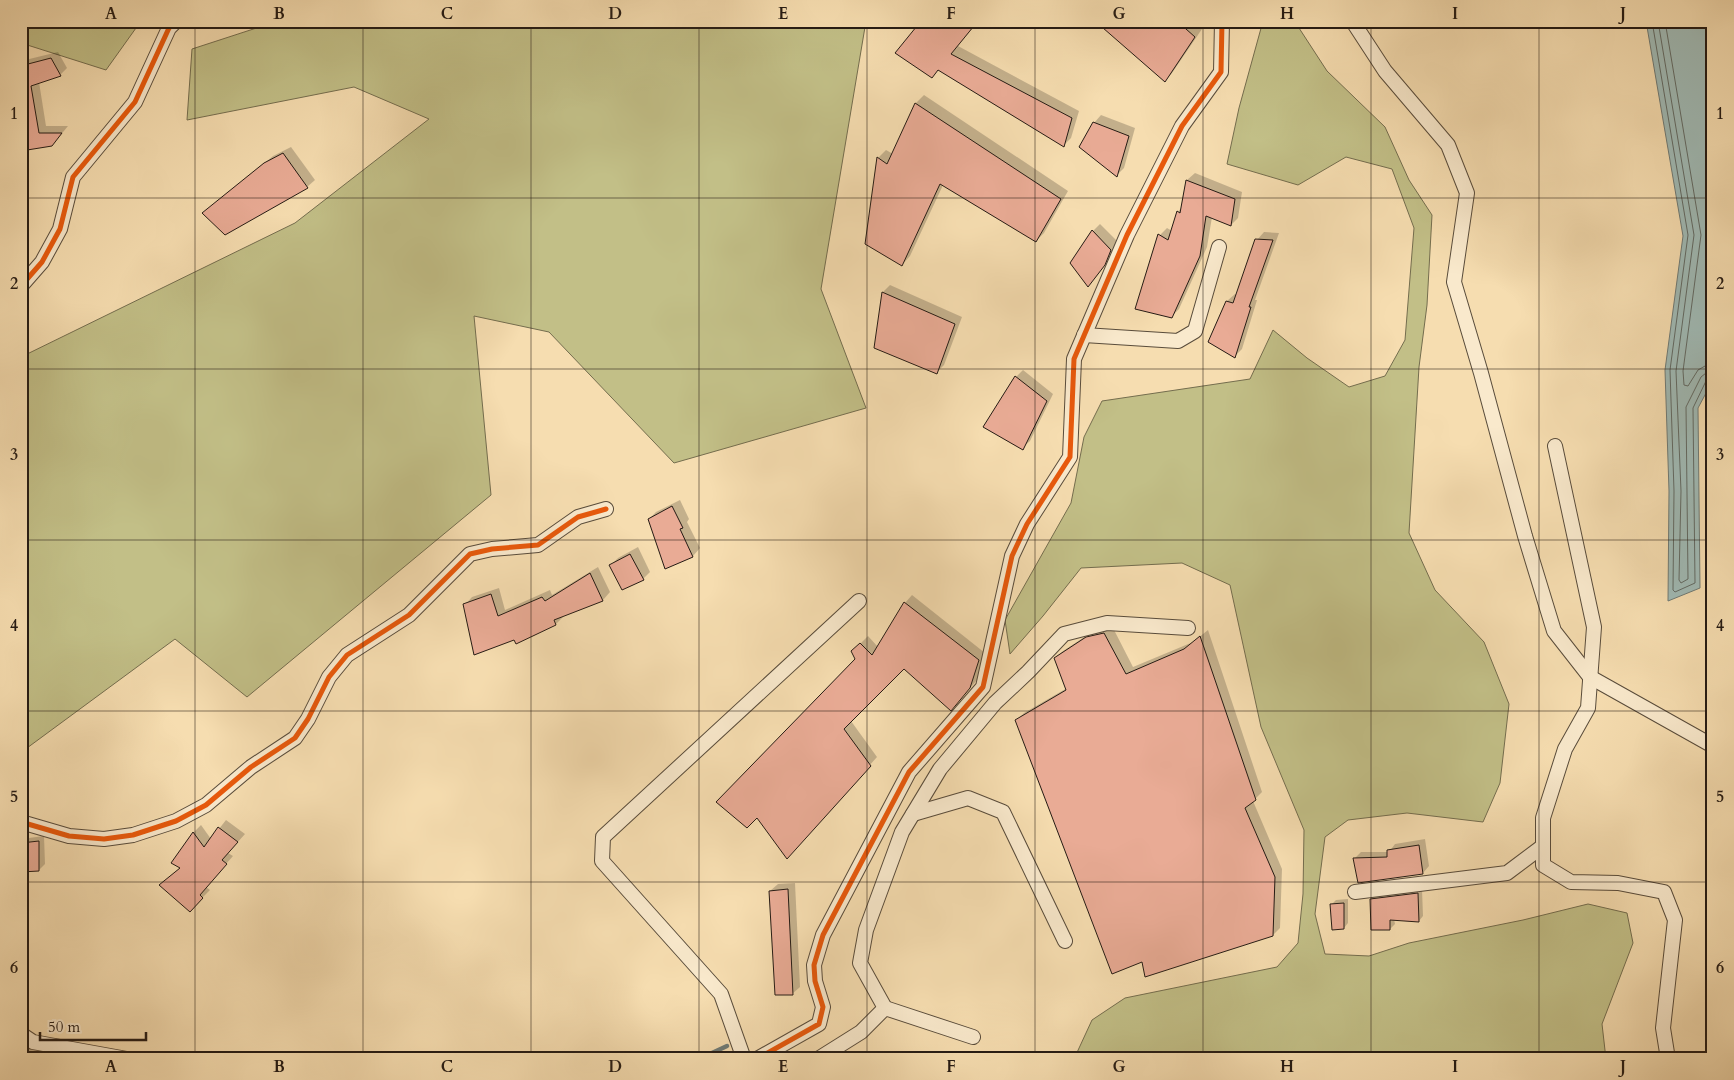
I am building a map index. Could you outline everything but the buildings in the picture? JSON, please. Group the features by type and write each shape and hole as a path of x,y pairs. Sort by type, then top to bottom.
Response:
{"street":[{"path":"21,286 42,262 60,229 73,177 135,102 169,28 176,21"},
{"path":"757,1059 819,1024 823,1006 815,982 814,965 824,935 909,772 983,687 1012,556 1027,524 1070,458 1074,359 1128,235 1182,126 1220,72 1222,21"},
{"path":"1354,21 1355,26 1385,71 1448,145 1467,194 1454,282 1481,373 1525,536 1554,631 1590,677 1713,746"},
{"path":"1084,335 1178,341 1195,331 1219,247"},
{"path":"1555,446 1594,627 1588,708 1565,749 1543,818 1543,865 1571,882 1618,883 1664,892 1676,920 1663,1028 1668,1059"},
{"path":"21,822 69,836 104,839 133,835 176,821 206,805 251,767 295,738 308,719 330,677 348,656 408,615 470,554 492,549 538,545 578,517 606,509"},
{"path":"744,1059 721,994 602,861 603,837 859,601"},
{"path":"973,1037 884,1008 860,963 866,930 902,832 940,769 995,703 1064,634 1107,623 1188,628"},
{"path":"913,814 968,798 1003,812 1065,941"},
{"path":"1354,892 1507,873 1543,846"},
{"path":"818,1059 860,1032 884,1008"},
{"path":"21,1034 33,1042 127,1059"}],"shaded area":[{"path":"21,21 141,21 106,70 21,43"},
{"path":"278,21 866,21 821,289 866,408 674,463 549,332 474,316 491,495 247,697 175,639 27,748 21,745 21,357 295,223 429,119 354,87 187,120 192,49"},
{"path":"1263,21 1298,21 1299,28 1327,71 1385,127 1409,180 1432,215 1427,305 1419,367 1409,533 1435,590 1484,642 1509,704 1500,783 1483,822 1407,813 1348,820 1325,837 1315,914 1325,954 1369,956 1409,943 1523,920 1588,904 1627,913 1633,943 1602,1024 1606,1059 1074,1059 1092,1020 1125,998 1277,967 1298,943 1303,894 1304,830 1261,727 1230,585 1182,563 1081,568 1010,654 1005,620 1071,503 1084,437 1102,401 1250,379 1273,330 1307,358 1349,387 1385,376 1405,340 1414,228 1392,169 1346,157 1298,185 1227,164 1239,108"}],"water":[{"path":"1646,21 1713,21 1713,380 1698,408 1700,588 1668,601 1669,491 1665,370 1683,236"}],"waterway":[{"path":"699,1059 727,1046"}],"cycle path":[{"path":"21,286 42,262 60,229 73,177 135,102 169,28 176,21"},
{"path":"757,1059 819,1024 823,1007 815,981 814,965 823,935 909,772 983,687 1012,556 1027,524 1070,457 1074,359 1127,235 1182,126 1221,72 1222,21"},
{"path":"21,822 69,836 104,839 133,835 176,821 206,805 251,767 295,738 308,719 329,677 347,655 409,615 470,554 492,549 538,545 578,517 606,509"}]}
